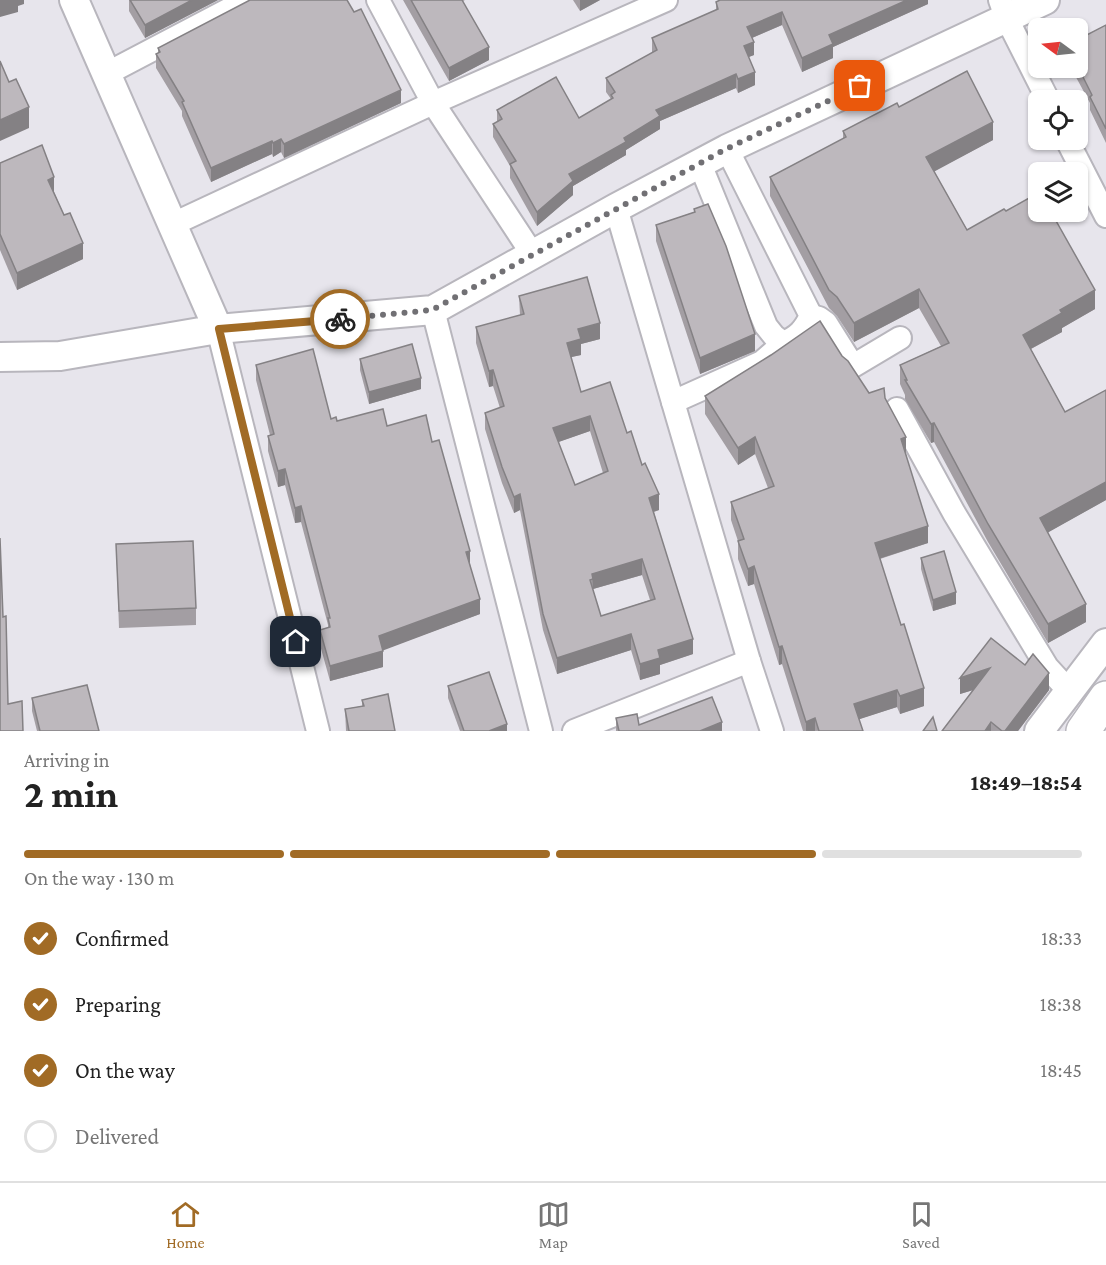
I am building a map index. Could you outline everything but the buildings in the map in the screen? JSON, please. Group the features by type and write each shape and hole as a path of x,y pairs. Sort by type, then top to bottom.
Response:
{"main road":[{"path":"1083,731 1106,698"}],"street":[{"path":"74,0 171,225 219,329 318,731"},
{"path":"106,74 247,0"},
{"path":"378,0 433,103 533,255"},
{"path":"171,225 433,103 666,0"},
{"path":"0,357 60,356 219,329 432,310 726,149 1003,9 1045,0"},
{"path":"1003,9 1043,90"},
{"path":"726,149 811,316 826,323 853,366 900,338"},
{"path":"1072,150 1106,216"},
{"path":"700,164 766,326 783,343"},
{"path":"616,208 749,661 772,731"},
{"path":"726,229 760,215"},
{"path":"432,310 541,731"},
{"path":"673,402 762,362 783,343 795,338 805,329 811,316"},
{"path":"897,409 954,513 1047,666 1069,691"},
{"path":"1039,731 1106,643"},
{"path":"574,731 749,661"}],"way so far":[{"path":"340,319 432,310 726,149 860,86"}],"route":[{"path":"296,642 219,329 340,319"}]}
